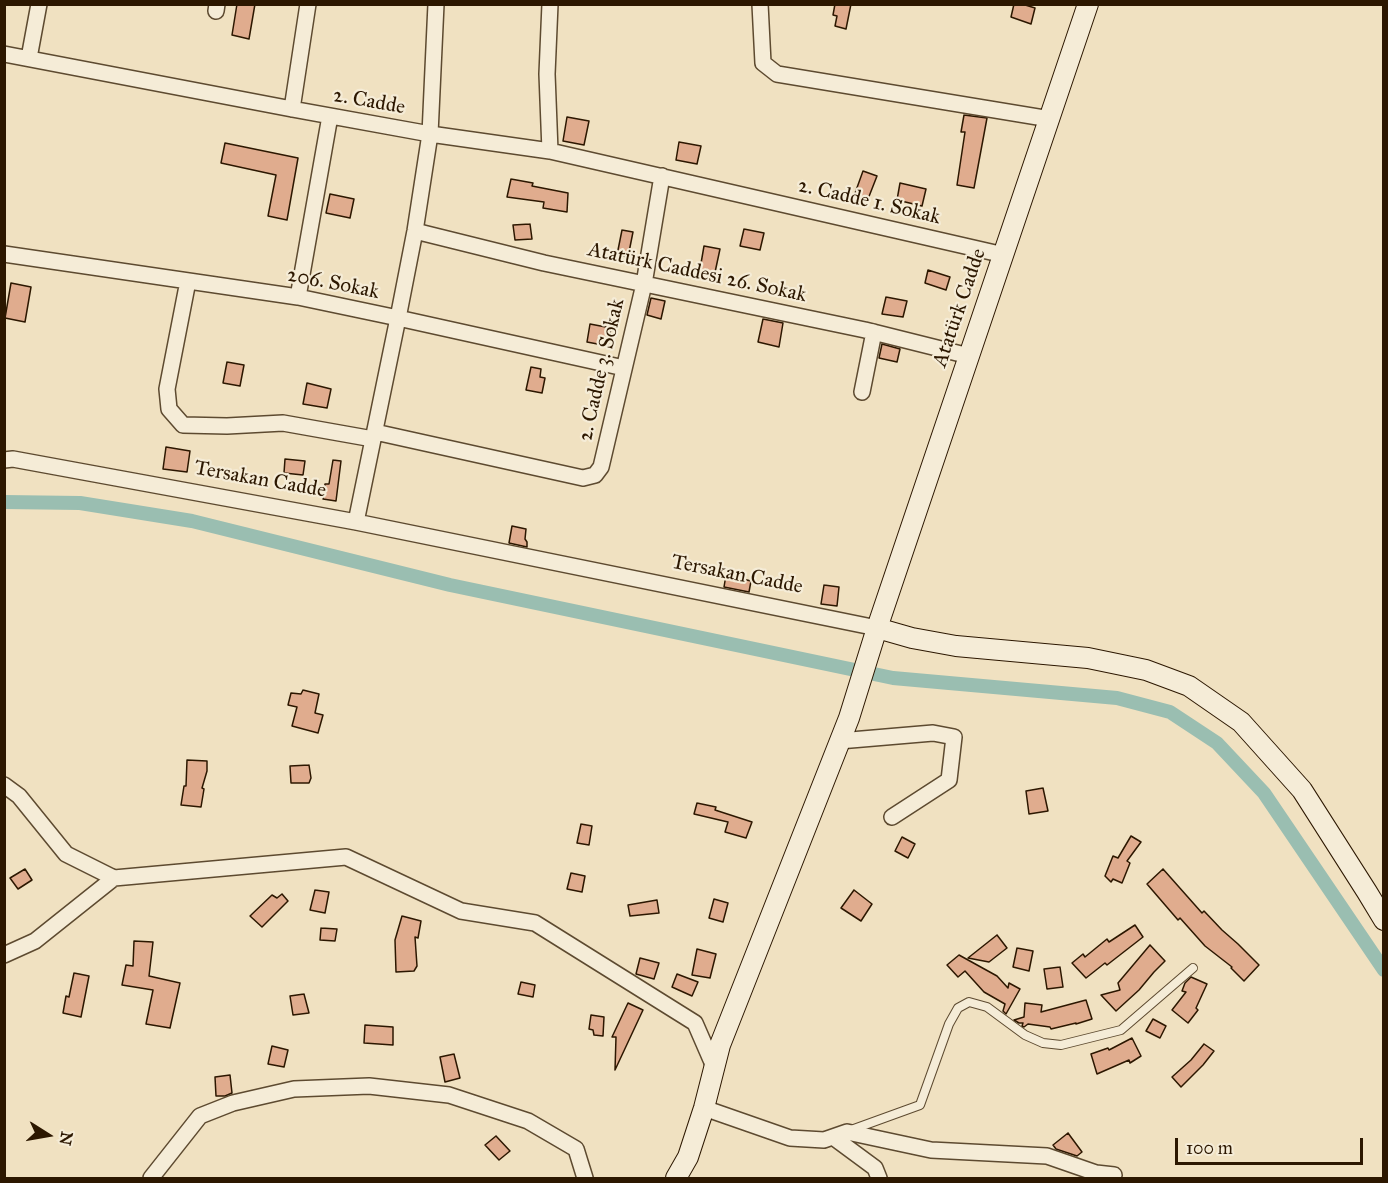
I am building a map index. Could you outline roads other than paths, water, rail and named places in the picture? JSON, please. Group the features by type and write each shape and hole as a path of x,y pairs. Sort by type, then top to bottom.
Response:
{"main road":[{"name":"Atatürk Cadde","path":"676,1179 688,1157 704,1108 720,1046 849,718 1088,4"},
{"name":"Tersakan Cadde","path":"878,628 912,638 957,646 1088,658 1146,670 1188,686 1241,722 1302,790 1383,920"}],"street":[{"path":"29,58 39,4"},
{"path":"292,109 308,4"},
{"path":"436,4 430,134 415,231 398,318 624,368"},
{"path":"550,4 547,74 550,151"},
{"path":"760,4 763,63 777,74 1050,119"},
{"name":"2. Cadde","path":"4,54 430,134 550,151 725,190"},
{"path":"298,297 330,116"},
{"name":"2. Cadde 3. Sokak","path":"374,435 583,478 595,475 601,467 644,284 662,176"},
{"name":"2. Cadde 1. Sokak","path":"725,190 1004,255"},
{"name":"Atatürk Caddesi 26. Sokak","path":"415,231 544,262 873,332 969,356"},
{"name":"206. Sokak","path":"4,254 298,297 398,318 356,522"},
{"path":"188,281 167,389 169,409 183,425 227,426 283,423 374,435"},
{"path":"862,392 873,332"},
{"name":"Tersakan Cadde","path":"4,460 13,459 356,522 878,628"},
{"path":"839,741 933,733 954,737 949,780 892,817"},
{"path":"4,785 19,796 66,854 114,878 346,857 461,910 535,923 695,1023 715,1069"},
{"path":"4,955 34,941 114,878"},
{"path":"151,1179 200,1116 233,1103 294,1089 369,1086 449,1095 528,1121 576,1149 585,1179"},
{"path":"704,1108 790,1138 824,1140 840,1134 931,1150 1047,1156 1096,1173 1114,1175"},
{"path":"840,1134 875,1168 879,1179"}],"lane":[{"path":"840,1134 920,1106 950,1024 958,1008 969,1002 987,1007 1025,1035 1043,1043 1061,1045 1121,1030 1193,968"}],"waterway":[{"path":"4,502 80,503 192,521 450,585 893,678 1117,698 1170,712 1217,743 1264,793 1384,970"}]}
